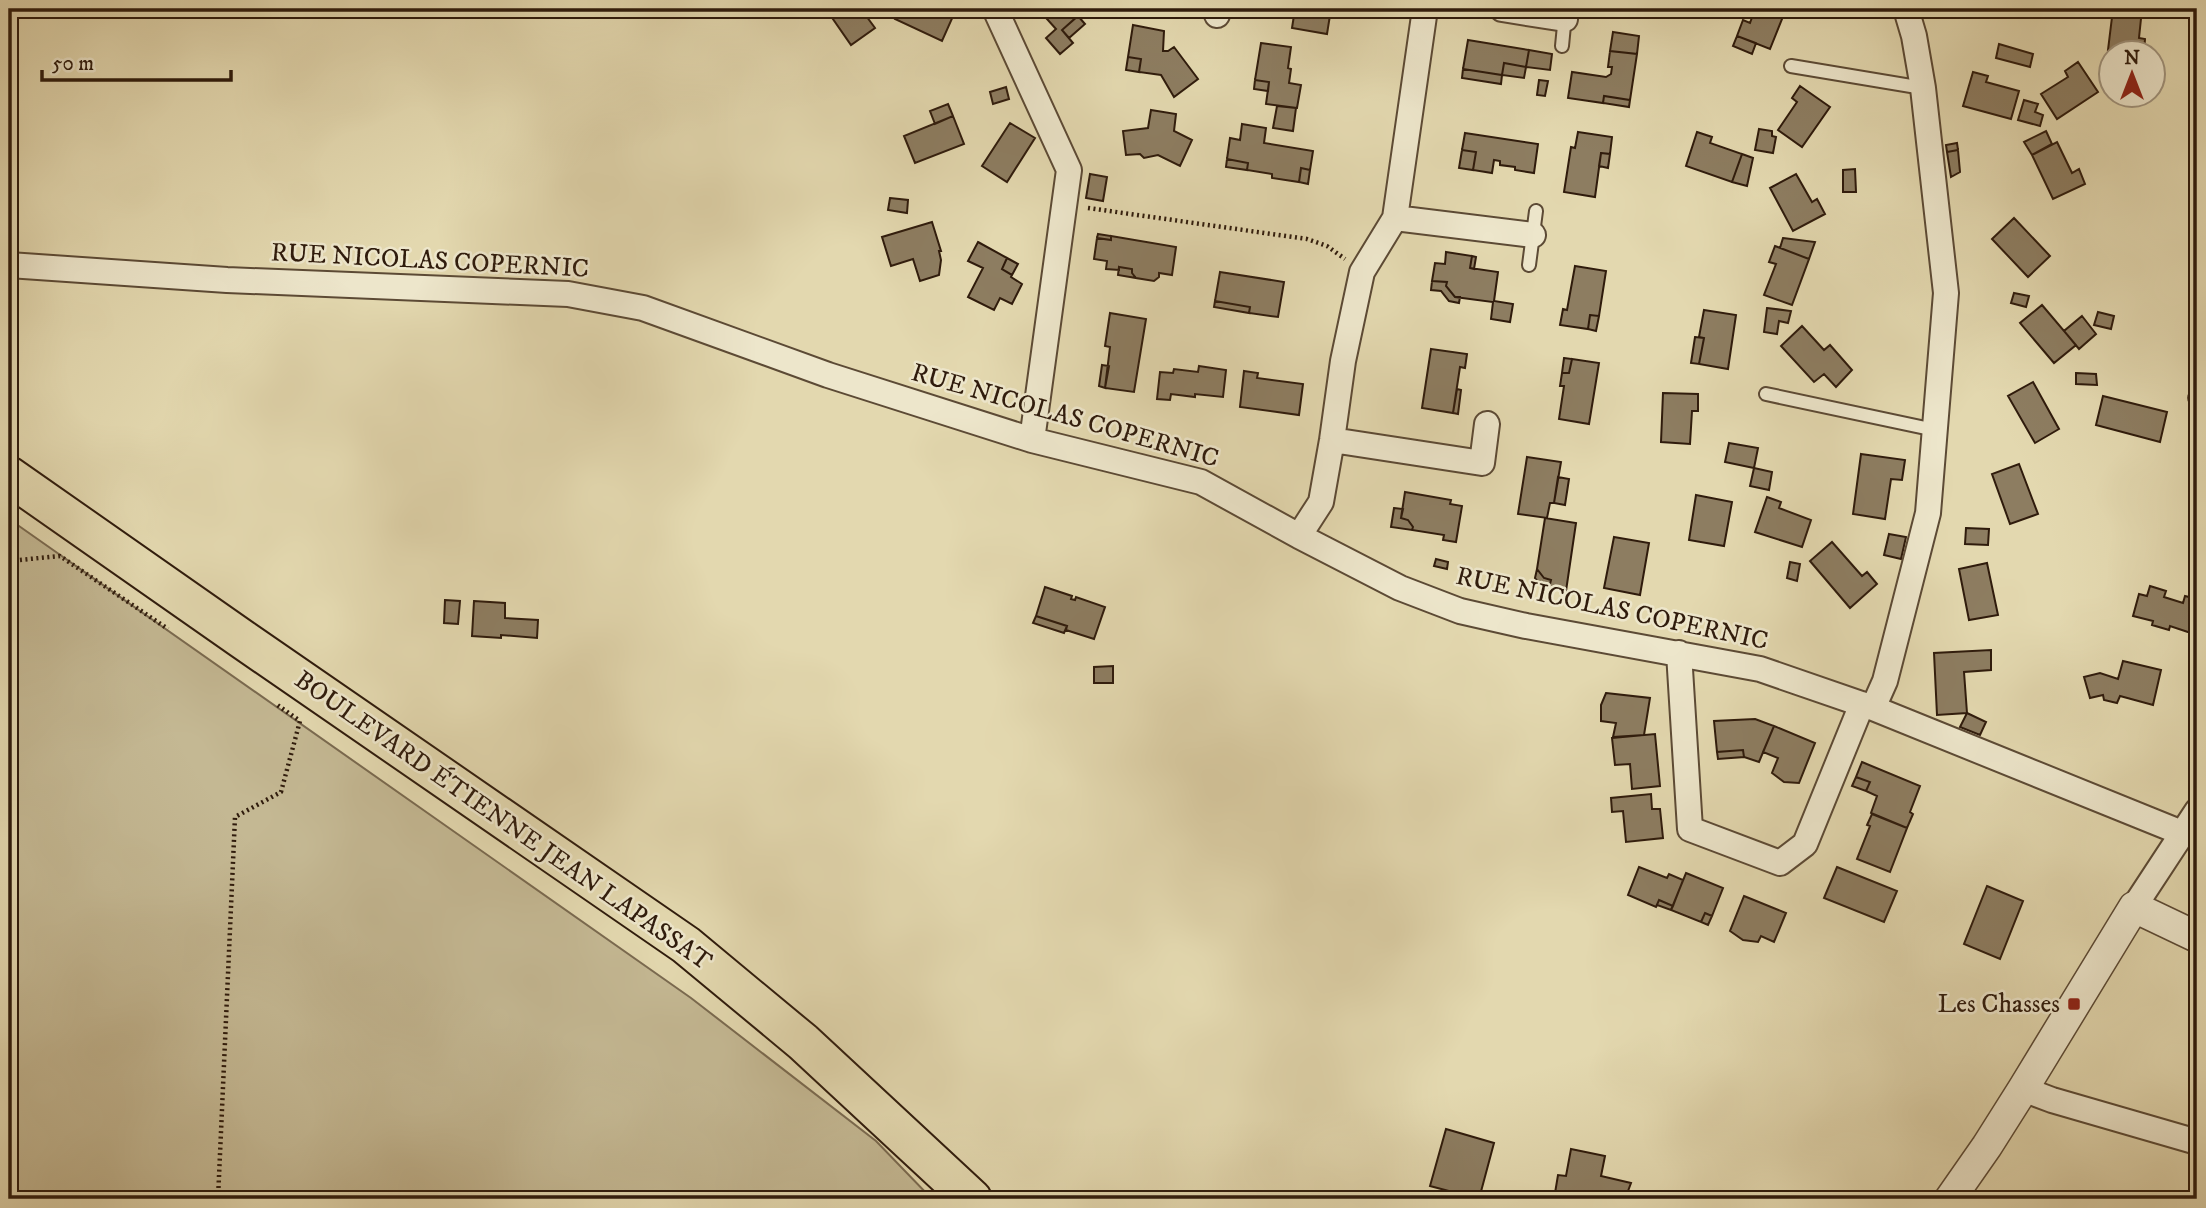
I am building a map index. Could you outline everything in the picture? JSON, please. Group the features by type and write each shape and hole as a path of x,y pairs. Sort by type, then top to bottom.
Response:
{"main road":[{"name":"BOULEVARD ÉTIENNE JEAN LAPASSAT","path":"9,476 686,945 803,1042 972,1199"}],"street":[{"path":"995,9 1069,170 1032,440"},
{"path":"1299,536 1321,502 1343,361 1362,272 1395,218 1425,9"},
{"path":"1502,9 1566,14"},
{"path":"1679,653 1690,829 1780,863 1805,844 1867,706 1885,681 1928,513 1946,293 1923,88 1914,36 1906,9"},
{"path":"1395,218 1535,223"},
{"name":"RUE NICOLAS COPERNIC","path":"9,265 227,280 568,294 643,308 828,375 1032,440 1201,482 1400,588 1460,611 1526,626 1760,668 1867,706 2182,833"},
{"path":"1332,440 1482,463 1487,424"},
{"path":"1950,1199 1987,1146 2134,907 2197,811"},
{"path":"2134,907 2197,937"},
{"path":"2023,1089 2197,1142"}],"lane":[{"path":"1562,46 1566,14"},
{"path":"1791,66 1923,88"},
{"path":"1528,265 1535,223"},
{"path":"1766,394 1935,430"}],"path":[{"path":"1065,204 1307,239 1327,246 1362,272"},
{"path":"9,561 60,556 173,632"},
{"path":"218,1199 235,817 281,792 300,721 270,700"},
{"path":"9,1198 51,1199"}],"shaded area":[{"path":"9,519 691,998 876,1141 932,1199 9,1199"}],"building":[{"path":"826,9 861,9 875,28 851,45"},
{"path":"899,9 943,9 954,14 942,41 895,19"},
{"path":"1038,9 1077,9 1081,13 1062,30 1073,43 1060,54 1046,38 1056,29"},
{"path":"1295,9 1331,9 1327,34 1292,28"},
{"path":"1755,9 1786,9 1770,49 1737,36 1743,20 1750,23"},
{"path":"2113,9 2142,9 2139,38 2109,38"},
{"path":"1078,16 1085,24 1069,38 1062,30"},
{"path":"1133,25 1164,31 1163,51 1174,47 1198,79 1174,97 1161,75 1139,72 1141,59 1128,57"},
{"path":"1613,32 1639,36 1637,54 1610,51"},
{"path":"1737,36 1756,43 1752,54 1733,46"},
{"path":"1468,40 1529,50 1526,67 1504,63 1502,75 1463,69"},
{"path":"1261,43 1291,47 1289,83 1301,85 1297,108 1266,104 1269,82 1255,80"},
{"path":"1999,44 2033,54 2030,67 1996,58"},
{"path":"1529,50 1552,54 1550,70 1526,67"},
{"path":"1610,51 1637,54 1630,100 1604,96 1603,103 1568,98 1572,72 1606,77 1611,74 1612,67 1608,67"},
{"path":"1128,57 1141,59 1139,72 1126,70"},
{"path":"2078,62 2098,92 2057,119 2041,94 2068,77 2065,71"},
{"path":"1504,63 1526,67 1524,78 1502,75"},
{"path":"1463,69 1502,75 1501,84 1462,78"},
{"path":"1973,72 1988,76 1986,82 2019,91 2011,119 1963,106"},
{"path":"1255,80 1269,82 1268,91 1254,89"},
{"path":"1539,80 1548,81 1545,96 1537,95"},
{"path":"1800,86 1830,107 1802,147 1778,130 1797,102 1792,98"},
{"path":"1006,87 1009,99 993,104 990,92"},
{"path":"1604,96 1630,100 1629,107 1603,103"},
{"path":"2024,100 2038,104 2035,112 2043,115 2040,126 2018,120"},
{"path":"948,104 953,116 935,124 930,111"},
{"path":"1277,106 1296,108 1293,131 1273,128"},
{"path":"1151,110 1176,114 1174,131 1192,140 1180,166 1158,155 1144,158 1140,154 1126,155 1123,131 1148,128"},
{"path":"953,116 964,144 915,163 904,136"},
{"path":"1010,123 1035,138 1007,182 982,166"},
{"path":"1242,124 1266,128 1264,143 1313,151 1310,170 1301,168 1299,182 1272,178 1272,174 1247,170 1248,163 1227,159 1230,138 1240,140"},
{"path":"1759,129 1772,131 1772,136 1776,137 1773,153 1755,150"},
{"path":"2046,131 2052,144 2032,155 2024,142"},
{"path":"1578,132 1612,137 1610,154 1601,153 1595,197 1564,192 1571,147 1575,148"},
{"path":"1697,132 1712,137 1710,143 1742,154 1732,182 1686,166"},
{"path":"1465,133 1538,144 1534,173 1515,170 1515,167 1500,165 1500,161 1494,160 1492,173 1473,170 1476,152 1462,150"},
{"path":"2057,142 2072,173 2079,169 2085,184 2053,199 2032,155"},
{"path":"1957,143 1958,150 1947,152 1946,145"},
{"path":"1462,150 1476,152 1473,170 1459,168"},
{"path":"1958,150 1960,172 1951,177 1947,152"},
{"path":"1601,153 1610,154 1608,168 1599,166"},
{"path":"1742,154 1753,158 1747,186 1732,182"},
{"path":"1227,159 1248,163 1247,170 1226,167"},
{"path":"1301,168 1310,170 1308,184 1299,182"},
{"path":"1855,169 1856,192 1843,192 1843,170"},
{"path":"1090,174 1107,177 1103,201 1086,198"},
{"path":"1796,174 1812,202 1817,199 1825,214 1793,231 1770,188"},
{"path":"890,198 908,200 907,213 888,210"},
{"path":"2014,218 2050,256 2028,277 1992,239"},
{"path":"932,222 941,251 939,275 920,281 913,259 891,266 882,237"},
{"path":"1098,234 1111,236 1111,240 1097,238"},
{"path":"1111,236 1176,247 1172,275 1159,273 1159,277 1154,281 1136,278 1132,269 1106,269 1107,261 1094,259 1097,238 1111,240"},
{"path":"1783,238 1815,242 1809,259 1780,248"},
{"path":"978,242 1007,258 1002,269 1022,284 1012,304 1000,298 994,310 968,297 983,268 968,261"},
{"path":"1775,246 1809,259 1792,305 1764,295 1776,264 1769,262"},
{"path":"1446,252 1472,256 1470,268 1498,272 1494,301 1513,304 1510,322 1491,319 1493,302 1455,297 1446,286 1447,282 1432,281 1435,263 1445,264"},
{"path":"1472,256 1476,257 1474,269 1470,268"},
{"path":"1007,258 1018,264 1012,275 1002,269"},
{"path":"1575,266 1606,271 1599,316 1590,315 1588,329 1560,325 1563,309 1567,310"},
{"path":"1119,267 1132,269 1136,278 1118,275"},
{"path":"1220,272 1284,282 1278,317 1249,313 1250,307 1215,301"},
{"path":"1432,281 1447,282 1446,286 1455,297 1460,297 1459,303 1449,301 1441,291 1431,290"},
{"path":"2014,293 2029,296 2026,307 2011,303"},
{"path":"1215,301 1250,307 1249,313 1214,307"},
{"path":"2042,305 2076,345 2054,363 2020,323"},
{"path":"1767,308 1791,311 1788,323 1779,321 1777,334 1764,332"},
{"path":"1704,310 1736,315 1728,369 1699,364 1704,338 1699,337"},
{"path":"2098,312 2114,316 2111,329 2094,325"},
{"path":"1110,313 1146,319 1134,392 1105,388 1110,347 1105,346"},
{"path":"1590,315 1599,316 1596,331 1588,329"},
{"path":"2082,316 2096,334 2079,349 2064,331"},
{"path":"1802,326 1824,350 1830,345 1852,370 1836,387 1824,374 1814,382 1781,346"},
{"path":"1695,337 1704,338 1699,364 1691,363"},
{"path":"1431,349 1467,354 1465,368 1460,367 1453,413 1422,408"},
{"path":"1564,358 1572,359 1569,373 1562,373"},
{"path":"1572,359 1599,363 1589,424 1559,419 1564,386 1560,386 1562,373 1569,373"},
{"path":"1102,365 1109,366 1105,388 1099,386"},
{"path":"1199,366 1226,370 1223,397 1171,394 1170,400 1157,399 1160,372 1173,373 1174,369 1198,372"},
{"path":"1244,371 1258,373 1257,378 1303,384 1299,415 1240,407"},
{"path":"2076,373 2096,374 2097,385 2076,384"},
{"path":"2033,382 2059,429 2035,443 2008,396"},
{"path":"1457,389 1461,390 1458,414 1453,413"},
{"path":"1663,393 1698,394 1698,411 1692,411 1690,444 1661,442"},
{"path":"2103,396 2167,412 2160,442 2096,425"},
{"path":"1729,443 1758,448 1754,468 1725,462"},
{"path":"1861,454 1905,460 1902,480 1891,479 1885,519 1853,514"},
{"path":"1527,457 1561,462 1554,503 1550,503 1547,518 1518,514"},
{"path":"2019,464 2038,514 2010,524 1992,474"},
{"path":"1754,468 1772,472 1769,490 1750,486"},
{"path":"1558,477 1569,479 1565,505 1554,503"},
{"path":"1405,492 1451,500 1450,504 1462,506 1456,542 1443,540 1444,535 1412,530 1408,520 1401,518"},
{"path":"1696,495 1732,502 1724,546 1689,540"},
{"path":"1767,497 1781,502 1779,508 1811,520 1802,547 1755,532"},
{"path":"1394,508 1403,509 1401,518 1408,520 1412,530 1391,527"},
{"path":"1545,518 1576,523 1566,591 1549,588 1551,580 1544,578 1537,569"},
{"path":"1966,528 1989,529 1988,545 1965,544"},
{"path":"1889,534 1906,537 1901,559 1884,555"},
{"path":"1614,537 1649,543 1640,595 1604,588"},
{"path":"1832,542 1862,576 1867,572 1877,584 1850,608 1810,561"},
{"path":"1436,559 1448,562 1447,569 1434,566"},
{"path":"1790,562 1800,564 1797,581 1787,578"},
{"path":"1987,563 1998,615 1969,620 1959,569"},
{"path":"1537,569 1544,578 1551,580 1549,588 1542,587 1535,578"},
{"path":"2150,586 2166,591 2164,597 2183,603 2185,596 2197,599 2197,635 2170,626 2169,630 2152,625 2153,621 2133,616 2139,594 2147,596"},
{"path":"1045,587 1072,596 1071,599 1075,600 1076,597 1105,607 1094,639 1066,630 1067,626 1036,616"},
{"path":"445,600 460,601 458,624 444,623"},
{"path":"474,601 505,603 505,618 538,620 537,638 472,636"},
{"path":"1036,616 1067,626 1064,633 1033,623"},
{"path":"1991,650 1991,670 1964,672 1967,713 1937,715 1934,653"},
{"path":"2123,661 2161,670 2153,705 2120,696 2117,703 2104,700 2103,695 2090,698 2084,677 2100,673 2118,679"},
{"path":"1113,666 1113,683 1094,683 1094,667"},
{"path":"1606,693 1650,698 1644,735 1613,737 1616,723 1601,721 1601,705"},
{"path":"1967,713 1986,722 1980,735 1960,727"},
{"path":"1755,719 1774,726 1759,762 1744,757 1743,750 1717,752 1714,721"},
{"path":"1774,726 1815,743 1799,783 1784,782 1772,773 1778,758 1763,752"},
{"path":"1655,734 1660,786 1632,789 1630,764 1615,765 1612,738"},
{"path":"1743,750 1744,757 1718,759 1717,752"},
{"path":"1862,762 1920,786 1907,828 1871,813 1877,796 1866,791 1870,782 1856,777"},
{"path":"1856,777 1870,782 1866,791 1852,786"},
{"path":"1651,794 1652,809 1660,809 1663,838 1626,842 1623,811 1612,812 1611,798"},
{"path":"1872,814 1907,828 1890,872 1857,859"},
{"path":"1639,867 1667,878 1669,874 1683,880 1673,906 1659,900 1656,907 1628,895"},
{"path":"1837,867 1897,891 1884,922 1824,898"},
{"path":"1686,873 1723,888 1712,916 1705,913 1701,922 1671,910"},
{"path":"1987,886 2023,901 2000,959 1964,944"},
{"path":"1744,896 1786,913 1774,942 1761,936 1758,942 1743,940 1730,931"},
{"path":"1659,900 1673,906 1671,910 1657,905"},
{"path":"1705,913 1712,916 1708,925 1701,922"},
{"path":"1446,1129 1494,1143 1479,1199 1430,1186"},
{"path":"1571,1149 1605,1156 1601,1176 1631,1183 1625,1199 1554,1199 1558,1175 1566,1176"}],"place":[{"name":"Les Chasses","path":"2074,1004"}]}
